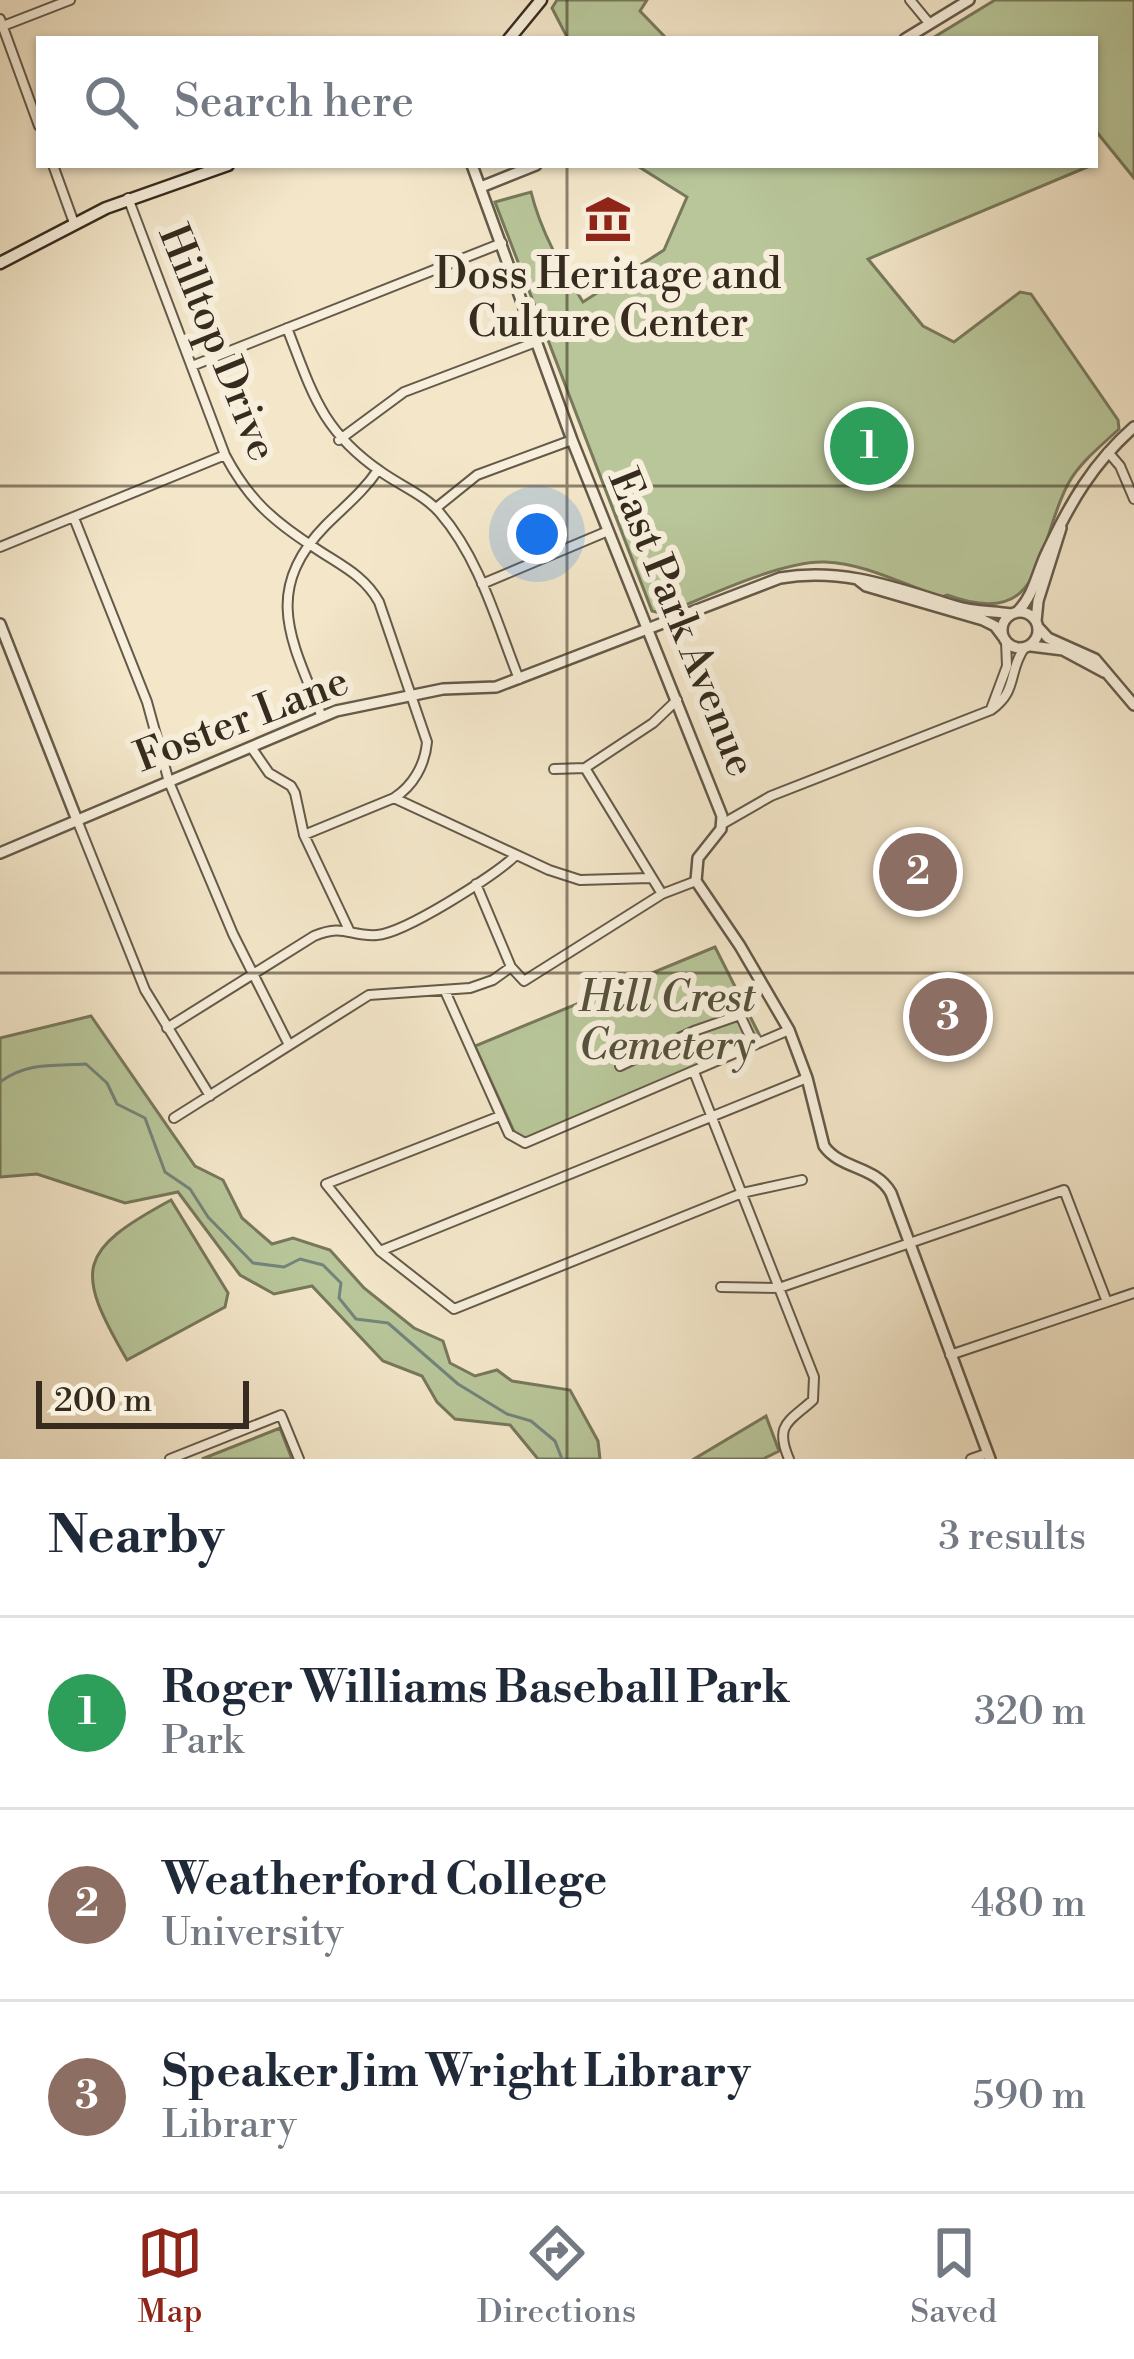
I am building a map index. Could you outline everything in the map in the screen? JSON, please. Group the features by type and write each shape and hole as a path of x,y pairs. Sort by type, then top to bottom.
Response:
{"main road":[{"path":"512,36 542,0"},
{"path":"0,263 128,198 219,168"}],"street":[{"path":"36,118 1,23 70,0"},
{"path":"910,0 929,23"},
{"path":"910,36 969,0"},
{"path":"54,168 74,223"},
{"name":"East Park Avenue","path":"473,168 572,440 679,699 724,823 698,858 696,880"},
{"path":"481,187 528,168"},
{"name":"Hilltop Drive","path":"128,198 225,455 244,491 310,545 368,582 379,602 427,742 426,757 409,787 394,798"},
{"path":"192,366 502,243"},
{"path":"287,328 312,394 339,440 436,508 452,528 482,584 519,679"},
{"path":"339,440 404,392 536,342"},
{"path":"991,710 1007,666 1003,622 1031,594 1061,523 1088,475 1134,427"},
{"path":"436,508 477,475 572,440"},
{"path":"1107,450 1123,471 1134,500"},
{"path":"0,547 225,455"},
{"path":"1123,471 1134,459"},
{"path":"322,717 285,615 297,566 310,545 378,470"},
{"path":"74,518 147,702 169,782 253,976 289,1045"},
{"path":"724,823 771,796 991,710 1010,694 1016,661 1035,640 1038,601 1061,523"},
{"path":"482,584 610,530"},
{"name":"Foster Lane","path":"0,853 351,707 442,689 496,687 780,578 815,574 857,579"},
{"path":"857,579 868,578 958,608 1026,612 1048,638 1095,659 1134,706"},
{"path":"857,579 937,610 982,620 995,626 1005,640 1063,650 1108,675"},
{"path":"0,624 146,990 210,1096"},
{"path":"554,769 585,768 679,699"},
{"path":"251,747 269,773 291,786 304,835 350,929"},
{"path":"585,768 662,894"},
{"path":"304,835 394,798 514,856 580,880 650,878"},
{"path":"167,1028 314,936 332,928 382,935 404,927 514,856"},
{"path":"476,884 511,967 524,981 662,894 696,880 789,1030 824,1146 830,1154 880,1177 891,1193 989,1456 971,1459"},
{"path":"174,1118 369,995 446,991 493,980 511,967"},
{"path":"446,991 509,1135 525,1144 789,1030"},
{"path":"620,1066 694,1031 740,1016 754,1046"},
{"path":"694,1072 814,1377 813,1400 785,1423 782,1432 789,1459"},
{"path":"380,1251 807,1078"},
{"path":"500,1116 326,1184 380,1251 454,1309 742,1193 802,1180"},
{"path":"721,1287 778,1288 1064,1190 1107,1302"},
{"path":"950,1355 1134,1293"},
{"path":"170,1459 281,1414 298,1459"}],"green space":[{"path":"557,0 647,0 640,11 664,36 566,36 552,8"},
{"path":"995,0 1134,0 1134,178 1098,134 1098,36 936,36"},
{"path":"641,168 1085,168 868,259 923,326 954,342 1020,292 1031,294 1118,420 1119,429 1068,484 1033,577 1021,592 1003,602 980,603 942,597 871,571 825,562 767,573 664,614 652,611 495,202 531,192 552,249 583,302 664,250 687,197"},
{"name":"Hill Crest Cemetery","path":"715,947 760,1036 634,1095 526,1139 516,1136 475,1046"},
{"path":"91,1016 195,1166 223,1180 242,1218 272,1244 293,1238 330,1250 364,1288 414,1328 443,1341 450,1363 475,1376 497,1370 512,1381 570,1390 598,1441 600,1459 538,1459 510,1425 455,1419 437,1402 422,1376 383,1361 312,1286 274,1294 240,1275 178,1192 125,1203 37,1174 0,1177 0,1038"},
{"path":"171,1200 228,1293 225,1307 127,1360 98,1304 94,1265 117,1234"},
{"path":"766,1416 779,1451 763,1459 694,1459"},
{"path":"280,1428 292,1459 202,1459"}],"waterway":[{"path":"0,1082 31,1068 86,1064 107,1083 117,1104 145,1118 165,1172 190,1189 208,1217 253,1263 284,1267 300,1259 323,1265 341,1283 339,1298 356,1319 388,1323 458,1384 507,1414 531,1421 555,1441 562,1459"}],"place":[{"name":"Doss Heritage and Culture Center","path":"608,219"},
{"name":"Roger Williams Baseball Park","path":"869,446"},
{"name":"Weatherford College","path":"918,872"},
{"name":"Speaker Jim Wright Library","path":"948,1017"}]}
